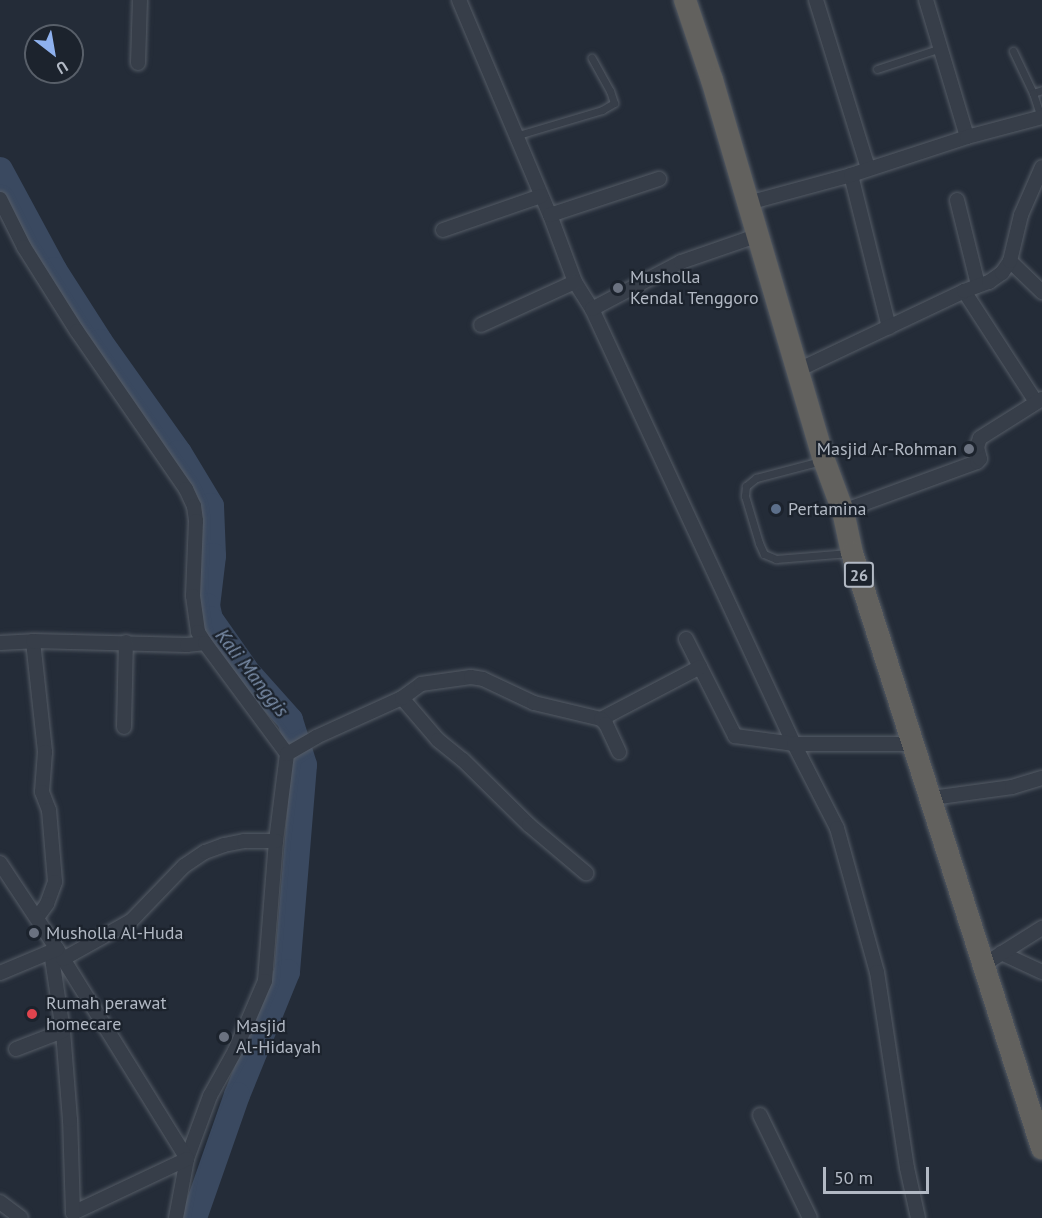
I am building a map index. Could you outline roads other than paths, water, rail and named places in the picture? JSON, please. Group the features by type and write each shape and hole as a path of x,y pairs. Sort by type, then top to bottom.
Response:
{"highway":[{"name":"26","path":"685,0 824,460 843,511 852,553 912,744 992,959 1042,1148"}],"street":[{"path":"138,63 140,0"},
{"path":"459,0 550,215 575,282 591,309 794,744 837,828 877,972 907,1168 918,1218"},
{"path":"816,0 868,168"},
{"path":"926,0 938,49 967,137"},
{"path":"748,203 851,175 967,137 1041,117"},
{"path":"798,370 1002,273 1011,261 1021,215 1042,167"},
{"path":"851,175 889,327"},
{"path":"550,215 659,179"},
{"path":"443,230 541,196"},
{"path":"0,199 24,247 77,331 186,489 194,506 196,521 193,596 198,632 290,752 276,842 265,981 235,1051 210,1096 187,1159 176,1218"},
{"path":"957,200 978,285"},
{"path":"591,309 681,262 756,236"},
{"path":"1011,261 1042,292"},
{"path":"481,326 575,282"},
{"path":"843,511 977,462 980,459 977,447 980,438 1039,400 964,291"},
{"path":"686,639 735,736 794,744 912,744"},
{"path":"0,643 33,641 187,645 205,643"},
{"path":"33,641 45,752 42,792 49,810 55,882 47,904 37,918"},
{"path":"124,727 126,642"},
{"path":"601,719 700,668"},
{"path":"290,752 316,737 402,698 422,684 471,677 483,679 534,703 601,719 606,724 619,752"},
{"path":"402,698 438,740 463,760 529,825 586,873"},
{"path":"932,798 1012,787 1042,778"},
{"path":"0,974 57,953 131,921 184,866 205,852 224,844 244,841 276,842"},
{"path":"0,863 37,918 187,1159"},
{"path":"992,959 1042,928"},
{"path":"57,953 70,1120 73,1216 187,1159"},
{"path":"992,959 1042,972"},
{"path":"16,1049 63,1032"},
{"path":"760,1115 810,1218"},
{"path":"0,1202 21,1218"}],"lane":[{"path":"877,69 938,49"},
{"path":"1013,51 1033,93 1041,117"},
{"path":"515,136 602,110 614,103 592,58"},
{"path":"1033,93 1042,90"},
{"path":"824,460 756,478 746,486 745,496 759,543 764,554 776,559 852,553"}],"waterway":[{"name":"Kali Manggis","path":"0,170 54,270 100,342 179,453 211,506 213,556 207,606 210,619 248,673 290,720 304,765 287,972 237,1095 194,1218"}],"place":[{"name":"Musholla Kendal Tenggoro","path":"618,288"},
{"name":"Masjid Ar-Rohman","path":"969,449"},
{"name":"Pertamina","path":"776,509"},
{"name":"Musholla Al-Huda","path":"34,933"},
{"name":"Rumah perawat homecare","path":"32,1014"},
{"name":"Masjid Al-Hidayah","path":"224,1037"}]}
